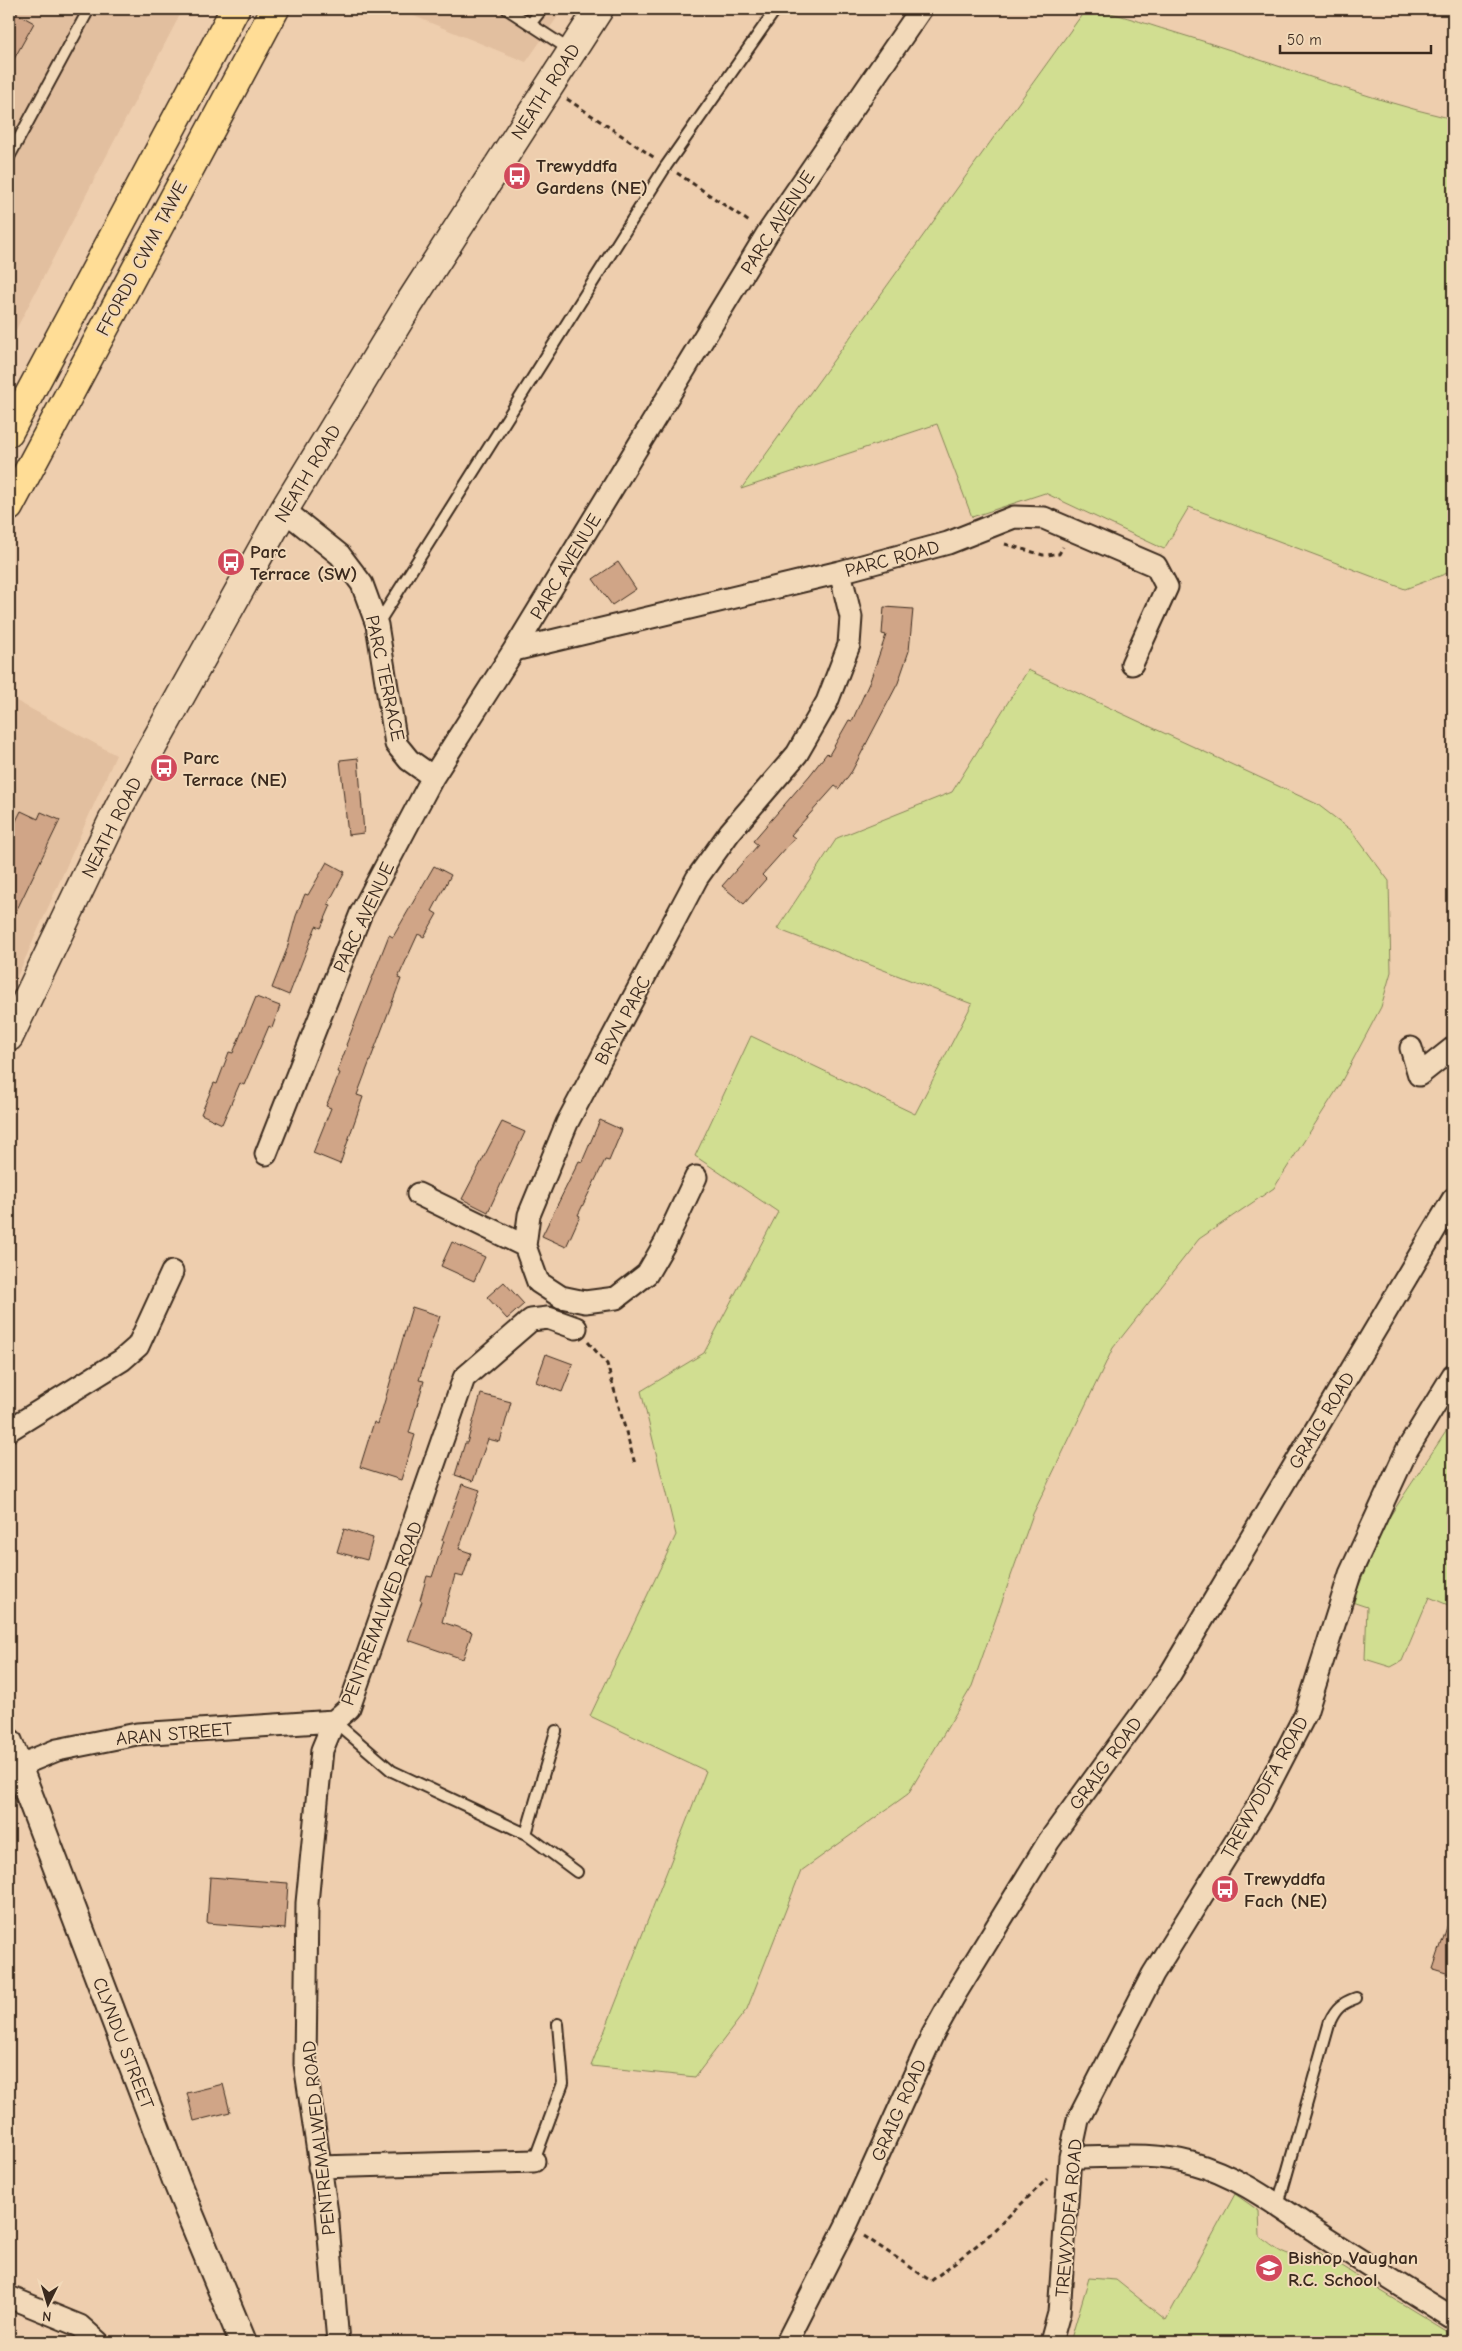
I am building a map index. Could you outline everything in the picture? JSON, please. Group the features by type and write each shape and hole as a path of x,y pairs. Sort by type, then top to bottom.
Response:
{"main road":[{"name":"FFORDD CWM TAWE","path":"9,432 235,9"},
{"name":"FFORDD CWM TAWE","path":"9,507 275,9"},
{"name":"NEATH ROAD","path":"9,1037 120,804 284,510 409,304 599,9"}],"street":[{"name":"PARC AVENUE","path":"266,1154 361,913 433,776 514,650 767,234 920,9"},
{"name":"PARC TERRACE","path":"284,510 340,555 362,584 377,625 396,744 409,760 433,776"},
{"name":"PARC ROAD","path":"514,650 840,572 948,543 1014,517 1044,518 1156,566 1167,587 1132,664"},
{"name":"BRYN PARC","path":"696,1177 665,1243 647,1274 616,1298 584,1302 561,1297 538,1282 525,1246 530,1215 567,1123 697,878 730,832 797,754 827,702 849,645 850,617 840,572"},
{"path":"1411,1048 1419,1075 1453,1048"},
{"path":"418,1194 525,1246"},
{"name":"GRAIG ROAD","path":"788,2342 847,2224 933,2034 966,1975 1049,1841 1169,1676 1453,1199"},
{"path":"9,1430 122,1360 138,1346 172,1272"},
{"name":"PENTREMALWED ROAD","path":"338,2342 327,2213 305,2064 307,1903 322,1750 334,1721 349,1708 464,1378 532,1320 548,1318 576,1328"},
{"name":"TREWYDDFA ROAD","path":"1051,2342 1059,2313 1070,2157 1078,2120 1153,1974 1259,1804 1306,1713 1350,1574 1407,1450 1453,1375"},
{"name":"ARAN STREET","path":"18,1766 58,1750 137,1734 334,1721"},
{"name":"CLYNDU STREET","path":"9,1742 177,2183 243,2342"},
{"path":"1070,2157 1157,2156 1192,2163 1230,2177 1278,2205 1326,2238 1453,2318"},
{"path":"319,2167 534,2161"},
{"path":"9,2296 80,2326 98,2342"}],"lane":[{"path":"9,157 89,9"},
{"path":"507,9 571,51"},
{"path":"532,24 542,9"},
{"path":"377,625 666,166 776,9"},
{"path":"334,1721 392,1771 526,1834 577,1872"},
{"path":"526,1834 556,1731"},
{"path":"1278,2205 1330,2021 1334,2011 1343,2002 1356,1998"},
{"path":"534,2161 563,2082 558,2024"}],"path":[{"path":"548,86 643,150"},
{"path":"666,166 741,216"},
{"path":"1001,544 1011,544 1043,555 1059,554 1066,542 1066,527"},
{"path":"576,1328 607,1364 635,1464"},
{"path":"847,2224 931,2281 986,2238 1070,2157"}],"shaded area":[{"path":"9,9 183,9 9,343"},
{"path":"397,9 563,9 526,62"},
{"path":"9,697 116,755 9,995"}],"green space":[{"path":"1086,9 1128,18 1346,89 1453,119 1453,571 1405,589 1189,507 1164,549 1045,493 972,517 937,424 741,489"},
{"path":"1028,670 1317,804 1351,830 1389,881 1391,972 1381,1007 1338,1088 1274,1188 1199,1239 1113,1348 1033,1514 972,1686 908,1794 801,1871 747,2009 695,2077 591,2066 706,1771 590,1716 676,1535 641,1391 704,1353 778,1212 695,1156 751,1036 915,1114 972,1004 777,929 837,838 952,792"},
{"path":"1453,1421 1453,1488 1445,1514 1453,1521 1453,1607 1429,1597 1402,1661 1391,1667 1365,1659 1367,1607 1352,1602 1384,1525"},
{"name":"Bishop Vaughan R.C. School","path":"1235,2194 1259,2211 1260,2237 1274,2247 1292,2256 1316,2251 1453,2335 1453,2342 1070,2342 1089,2278 1116,2280 1166,2320"}],"building":[{"path":"9,9 34,23 9,68"},
{"path":"618,562 636,589 612,605 593,579"},
{"path":"884,607 913,609 909,651 898,683 852,771 839,789 835,786 791,835 795,838 762,875 766,879 744,904 722,886 758,845 753,841 827,753 829,755 849,720 852,721 870,681 886,635 882,634"},
{"path":"358,758 364,833 348,835 340,760"},
{"path":"21,811 38,819 41,812 60,820 9,926 9,879 15,866 9,863 9,835"},
{"path":"327,862 345,872 328,904 331,905 321,928 316,926 289,995 272,988 305,894 308,895"},
{"path":"434,866 451,875 432,911 437,914 424,937 418,934 398,978 401,979 357,1095 363,1097 340,1164 313,1153 331,1108 326,1106 340,1073 337,1072 346,1045 389,935 393,937"},
{"path":"256,997 280,1006 272,1028 269,1026 244,1085 240,1083 222,1124 201,1114 214,1083 217,1084 229,1052 233,1053"},
{"path":"600,1120 622,1130 609,1161 605,1160 578,1215 580,1216 566,1247 542,1236 579,1161 582,1162"},
{"path":"502,1122 525,1132 488,1212 462,1199"},
{"path":"452,1242 485,1257 474,1281 441,1266"},
{"path":"504,1282 524,1304 507,1319 487,1297"},
{"path":"412,1307 440,1316 419,1380 424,1381 409,1433 415,1435 401,1480 360,1467 374,1422 378,1424"},
{"path":"546,1354 573,1364 562,1392 536,1382"},
{"path":"481,1394 511,1402 500,1442 488,1439 473,1481 455,1475 465,1443 467,1443"},
{"path":"462,1484 480,1490 459,1549 471,1553 463,1577 455,1575 442,1622 472,1632 463,1659 408,1640 422,1601 420,1600 427,1576 432,1577 444,1541 442,1540"},
{"path":"344,1529 373,1538 367,1560 337,1552"},
{"path":"210,1877 288,1883 285,1929 207,1923"},
{"path":"1450,1918 1453,1918 1453,1975 1433,1969"},
{"path":"223,2084 230,2112 194,2121 187,2093"}],"place":[{"name":"Trewyddfa Gardens (NE)","path":"517,176"},
{"name":"Parc Terrace (SW)","path":"231,562"},
{"name":"Parc Terrace (NE)","path":"164,768"},
{"name":"Trewyddfa Fach (NE)","path":"1225,1889"},
{"name":"Bishop Vaughan R.C. School","path":"1269,2268"}]}
